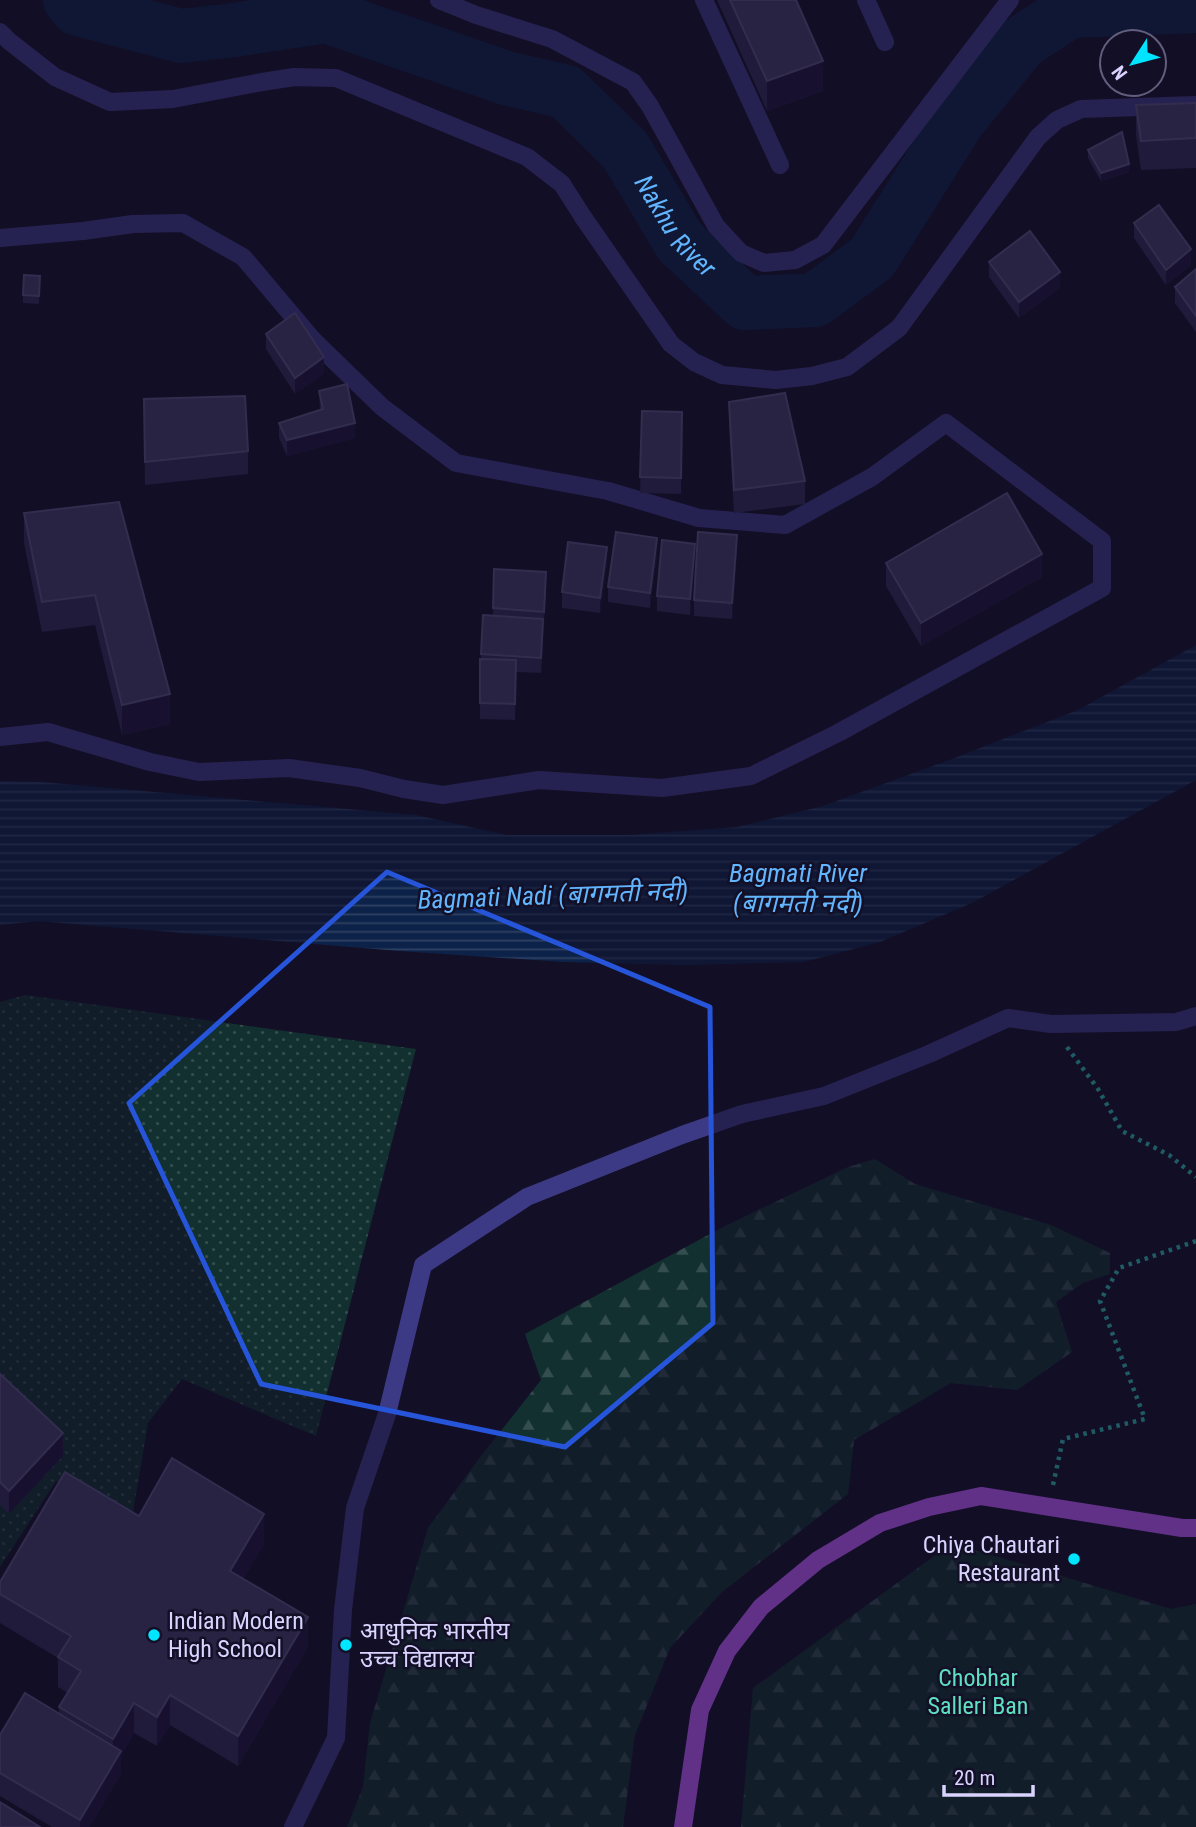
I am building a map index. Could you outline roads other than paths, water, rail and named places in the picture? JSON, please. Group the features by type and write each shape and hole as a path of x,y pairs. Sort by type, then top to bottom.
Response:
{"main road":[{"path":"683,1827 700,1710 727,1651 761,1607 818,1560 880,1523 929,1507 981,1496 1196,1528"}],"street":[{"path":"439,0 476,15 552,39 633,82 650,106 716,226 741,253 764,263 794,261 823,246 1010,0"},
{"path":"704,0 780,165"},
{"path":"866,0 885,42"},
{"path":"0,32 55,77 110,102 173,99 294,77 336,78 527,157 562,184 671,344 694,362 722,375 776,380 812,376 847,367 899,328 1038,137 1057,120 1081,109 1196,105"},
{"path":"0,238 133,224 183,223 243,257 313,340 382,407 456,463 608,491 699,518 785,525 872,477 946,423 1102,541 1102,588 838,733 751,776 662,788 539,780 443,795 360,778 289,768 199,772 150,762 48,732 0,737"},
{"path":"293,1827 336,1738 343,1610 355,1508 387,1415 423,1265 527,1196 742,1114 824,1096 1009,1018 1051,1024 1176,1022 1196,1017"}],"water":[{"name":"Bagmati River (बागमती नदी)","path":"1196,645 1196,780 972,903 880,942 804,962 685,965 564,962 38,921 0,925 0,781 42,782 416,815 506,835 630,835 737,827 823,806 1078,710"}],"waterway":[{"name":"Nakhu River","path":"70,0 78,9 181,36 326,16 506,78 566,92 625,150 680,242 745,303 815,300 872,258 958,121 1022,42 1070,11 1196,6"}],"place":[{"name":"Chiya Chautari Restaurant","path":"1074,1559"},
{"name":"Indian Modern High School","path":"154,1635"},
{"name":"आधुनिक भारतीय उच्च विद्यालय","path":"346,1645"}],"water label":[{"name":"Bagmati Nadi (बागमती नदी)","path":"553,895"}],"park label":[{"name":"Chobhar Salleri Ban","path":"978,1692"}]}
